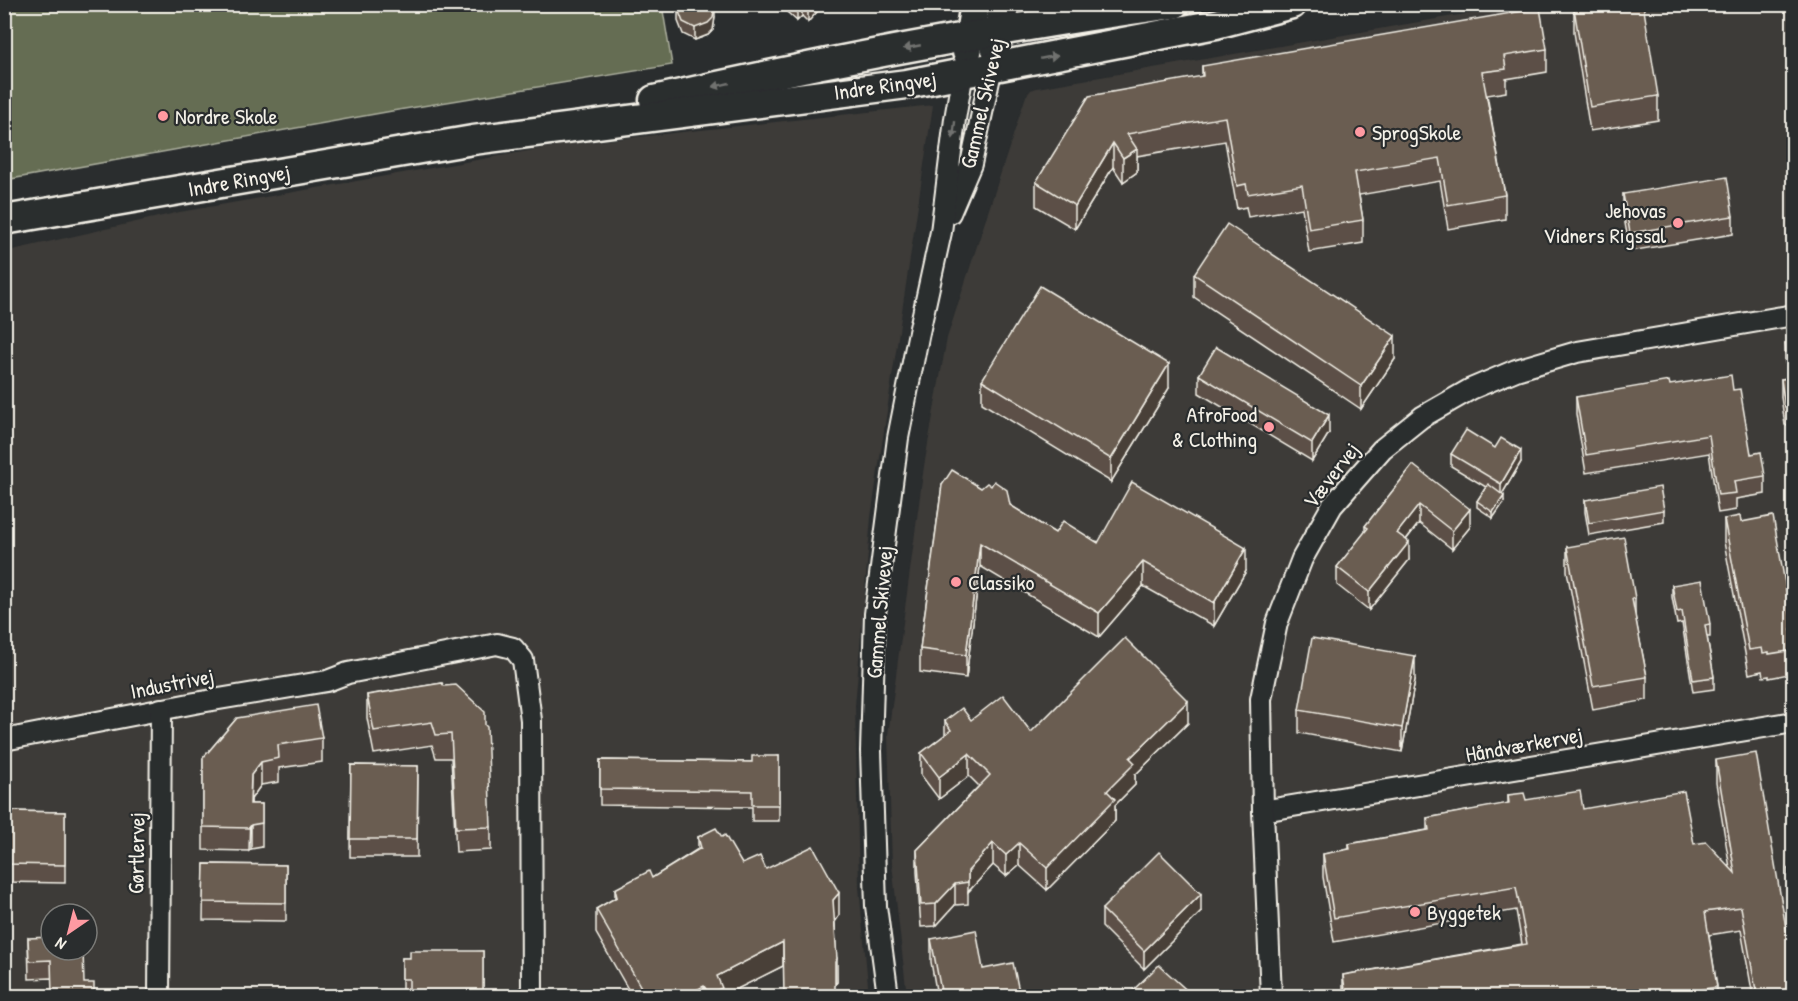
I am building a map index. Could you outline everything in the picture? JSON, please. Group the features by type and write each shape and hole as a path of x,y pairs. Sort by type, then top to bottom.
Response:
{"street":[{"name":"Gammel Skivevej","path":"888,996 876,894 871,751 875,614 898,438 941,232 963,72 975,4"},
{"name":"Indre Ringvej","path":"473,140 759,76 969,36 1001,18 1054,21 1174,4"},
{"name":"Indre Ringvej","path":"4,220 473,140 907,84 1204,26 1292,4"},
{"name":"Gammel Skivevej","path":"941,232 971,164 1001,18"},
{"name":"Vævervej","path":"1271,996 1261,699 1276,623 1302,558 1332,506 1382,449 1422,417 1471,389 1516,370 1577,352 1794,315"},
{"name":"Industrivej","path":"4,740 161,709 327,681 348,673 497,644 513,648 524,660 531,720 532,996"},
{"name":"Gørtlervej","path":"159,996 161,709"},
{"name":"Håndværkervej","path":"1263,811 1794,722"}],"shaded area":[{"path":"1517,5 1793,5 1793,996 907,996 892,864 888,735 924,466 947,338 1026,96 1031,90 1037,88"},
{"path":"933,105 871,517 855,706 859,887 869,996 5,996 4,252 180,212 562,145"}],"green space":[{"name":"Nordre Skole","path":"5,4 662,5 672,65 392,111 5,180"}],"building":[{"path":"679,4 715,4 713,18 708,23 695,28 683,22 678,9"},
{"path":"803,4 813,4 808,10"},
{"path":"1597,4 1643,4 1658,96 1590,107 1574,8"},
{"path":"1540,8 1547,49 1504,56 1506,69 1482,72 1505,195 1448,205 1440,158 1355,172 1363,220 1309,229 1302,185 1248,194 1246,184 1237,186 1225,117 1127,134 1137,149 1123,158 1113,143 1075,206 1036,182 1089,96 1203,76 1202,66"},
{"path":"1727,177 1733,216 1630,233 1623,194"},
{"path":"1227,224 1395,336 1361,386 1194,274"},
{"path":"1040,286 1169,364 1111,459 982,380"},
{"path":"1794,342 1794,406 1785,407 1781,379 1791,378 1785,343"},
{"path":"1216,347 1329,415 1312,443 1199,375"},
{"path":"1731,375 1733,390 1740,389 1751,454 1761,452 1765,476 1734,481 1736,493 1718,495 1709,435 1586,455 1576,397 1669,381 1670,385"},
{"path":"1466,430 1495,448 1501,438 1521,450 1501,484 1451,454"},
{"path":"1413,465 1470,509 1452,531 1419,505 1397,533 1409,542 1369,592 1337,567 1368,528 1365,526"},
{"path":"952,470 981,488 987,483 991,486 994,481 1007,490 1010,505 1055,533 1063,521 1098,543 1132,482 1246,548 1214,603 1143,562 1099,613 980,543 966,655 920,649 942,485"},
{"path":"1488,484 1504,496 1493,512 1477,501"},
{"path":"1660,487 1664,510 1589,523 1585,500"},
{"path":"1740,516 1741,522 1773,516 1793,628 1791,629 1794,650 1769,654 1769,652 1763,653 1762,648 1749,650 1724,519"},
{"path":"1624,537 1635,598 1632,599 1647,677 1593,686 1567,547"},
{"path":"1702,580 1710,624 1705,625 1714,677 1693,680 1682,611 1677,612 1672,585"},
{"path":"1125,638 1188,701 1130,758 1135,763 1107,791 1115,799 1047,868 1019,843 1006,855 993,843 968,871 968,882 955,884 936,904 921,905 917,850 990,775 969,754 939,777 921,753 951,730 945,721 962,708 971,720 1003,695 1031,732"},
{"path":"1312,638 1415,656 1402,728 1299,710"},
{"path":"442,683 444,686 456,685 485,712 491,827 456,828 451,734 436,735 432,722 374,731 367,695"},
{"path":"316,705 322,738 278,745 279,758 261,762 251,775 250,804 262,804 262,823 251,825 249,828 203,827 203,758 237,718"},
{"name":"Byggetek","path":"1756,753 1787,934 1794,933 1794,991 1757,996 1741,907 1705,912 1717,987 1660,996 1628,996 1627,993 1609,996 1346,996 1343,975 1527,944 1516,887 1334,918 1323,854 1350,849 1349,844 1429,830 1427,818 1509,803 1508,795 1524,793 1526,800 1580,791 1583,809 1684,791 1694,844 1706,842 1735,873 1716,760"},
{"path":"752,756 779,756 779,805 752,805 752,791 600,789 600,760 752,762"},
{"path":"351,765 418,766 417,839 350,839"},
{"path":"4,811 65,812 65,865 4,864"},
{"path":"716,828 722,837 725,835 742,864 760,856 766,869 813,846 839,893 833,900 837,959 835,962 835,992 837,996 784,996 783,942 717,976 722,988 709,994 704,986 685,996 646,996 596,909 617,897 615,889 649,871 652,878 701,848 698,837"},
{"path":"1159,852 1201,894 1144,951 1102,909"},
{"path":"1794,863 1794,874 1788,869"},
{"path":"204,864 286,865 286,903 203,902"},
{"path":"976,930 983,969 1013,963 1020,996 942,996 931,939"},
{"path":"28,938 39,938 39,961 29,961"},
{"path":"410,951 483,951 483,993 409,993 409,979 402,979 402,958 410,958"},
{"path":"51,962 83,962 84,983 94,983 94,996 52,996"},
{"path":"1159,965 1193,996 1127,996"}],"place":[{"name":"Nordre Skole","path":"163,116"},
{"name":"SprogSkole","path":"1360,132"},
{"name":"Jehovas Vidners Rigssal","path":"1678,223"},
{"name":"AfroFood & Clothing","path":"1269,427"},
{"name":"Classiko","path":"956,582"},
{"name":"Byggetek","path":"1415,912"}]}
